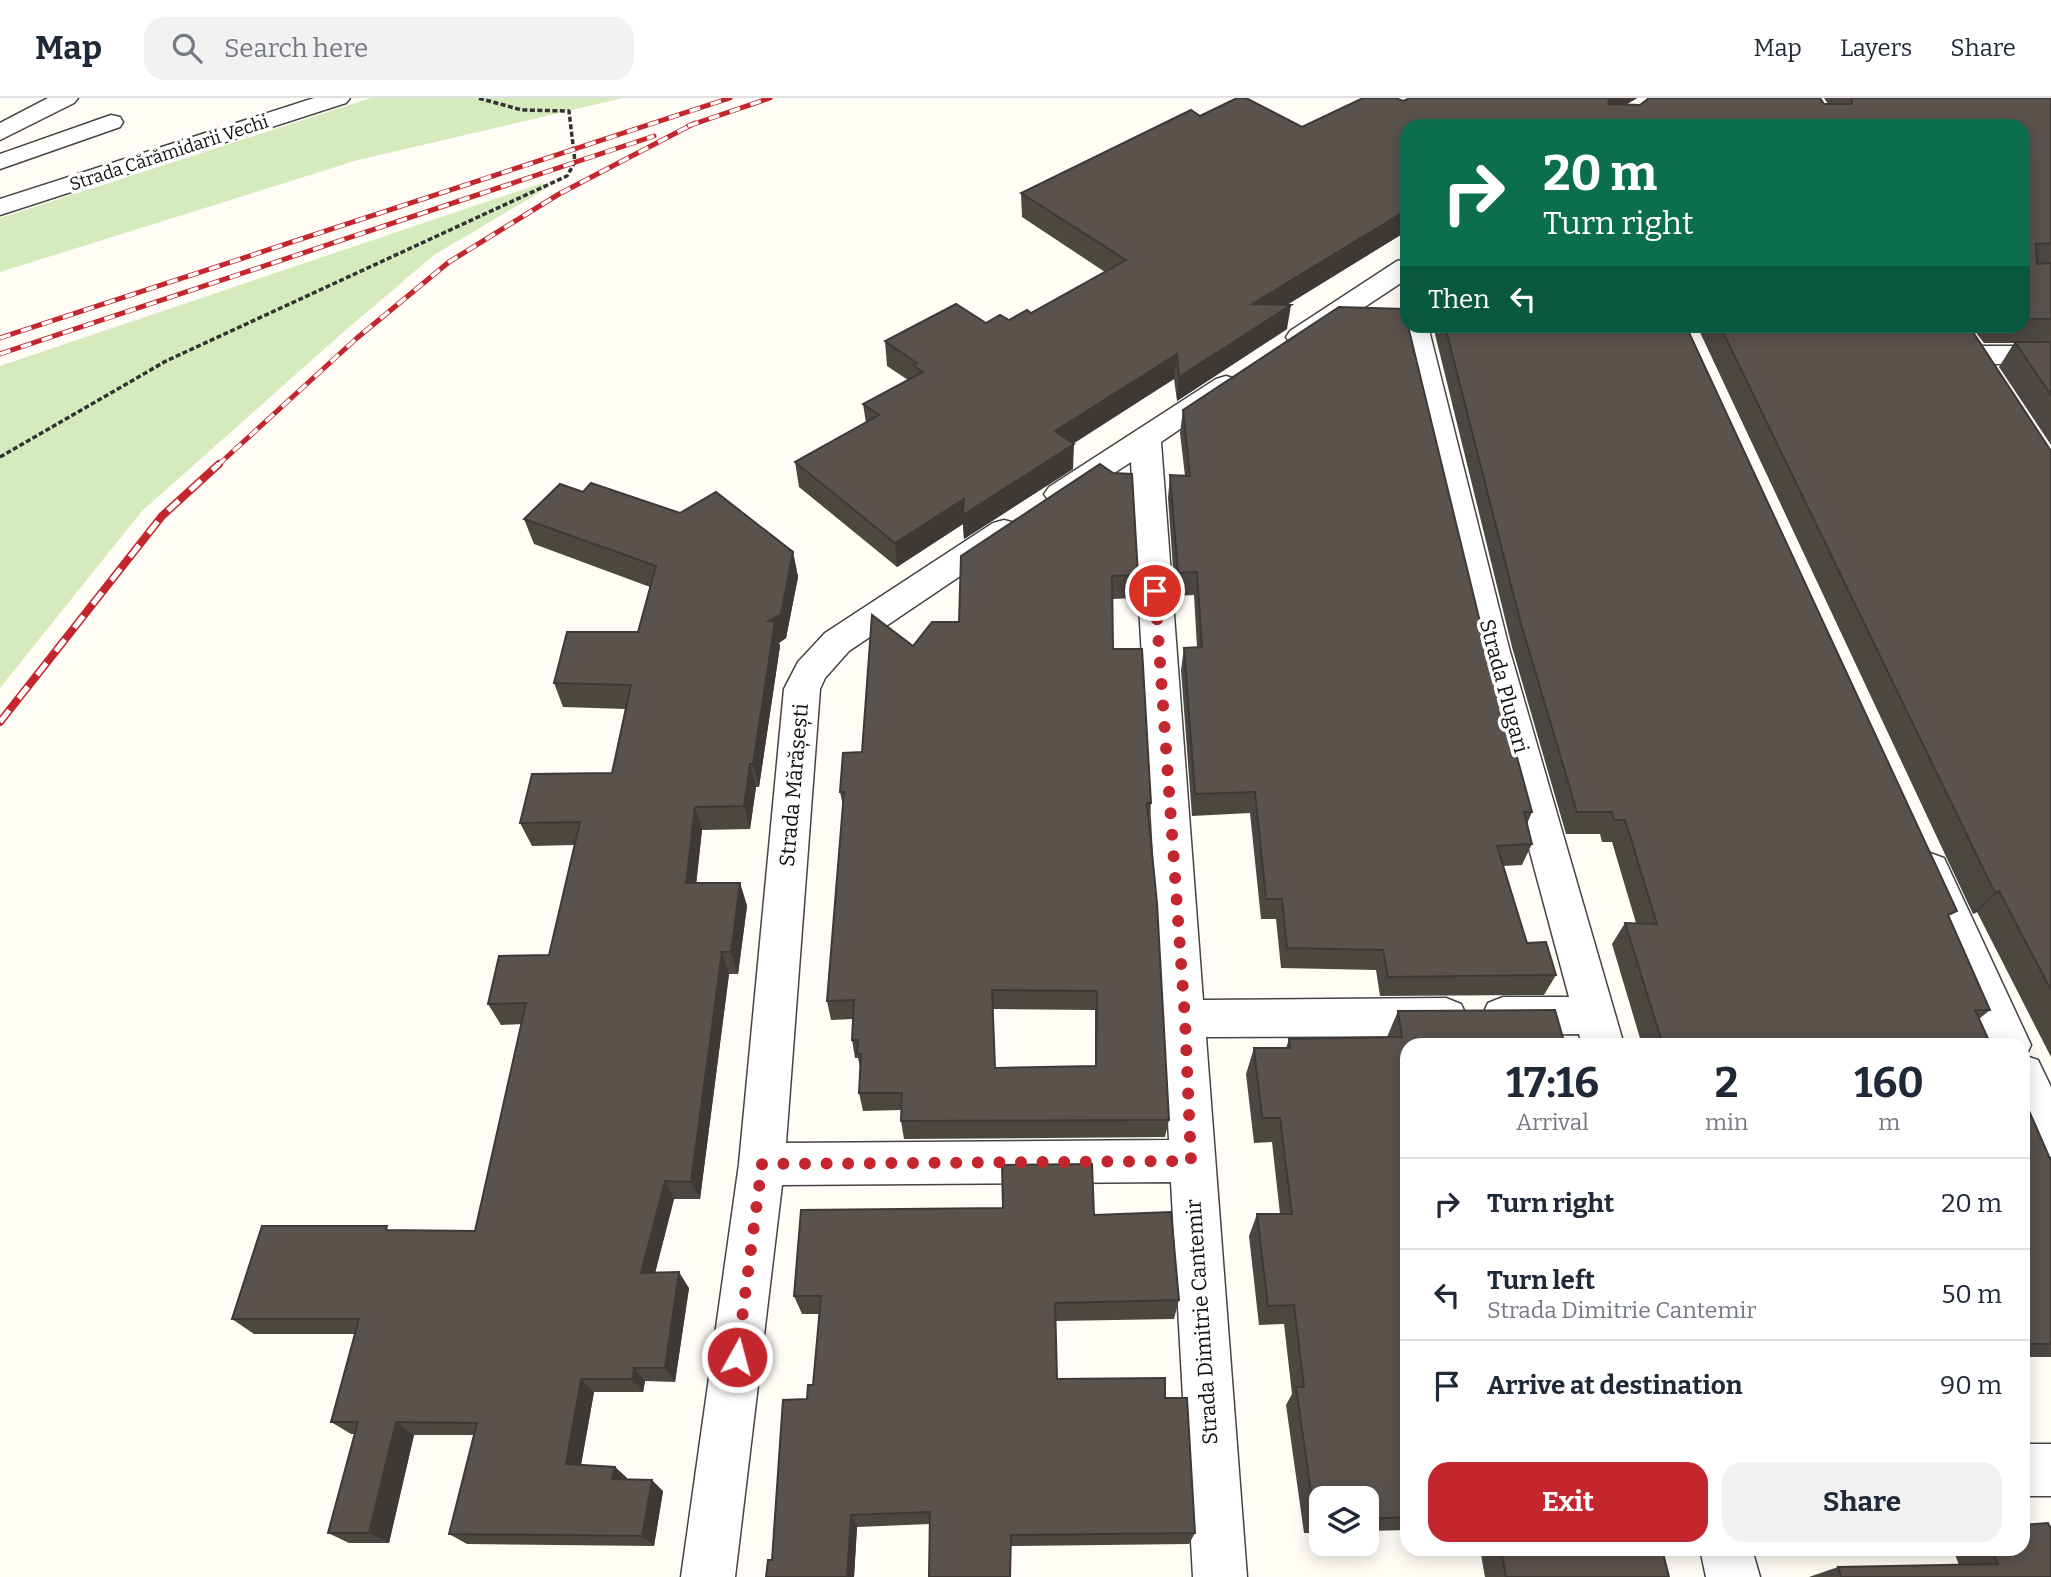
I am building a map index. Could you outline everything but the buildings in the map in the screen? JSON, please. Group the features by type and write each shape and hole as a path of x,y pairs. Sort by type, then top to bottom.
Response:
{"street":[{"path":"11,98 57,103"},
{"name":"Strada Cărămidarii Vechi","path":"0,207 338,98"},
{"path":"0,133 57,103"},
{"path":"0,162 111,121"},
{"name":"Strada Mărășești","path":"708,1577 762,1164 802,689 810,671 837,642 1261,362 1400,280"},
{"name":"Strada Plugari","path":"1417,333 1492,648 1599,1030"},
{"path":"1995,388 1968,345 2051,355"},
{"name":"Strada Dimitrie Cantemir","path":"1145,438 1220,1577"},
{"path":"1918,843 2007,1038"},
{"path":"1185,1019 1599,1030"},
{"path":"2030,1090 2051,1136"},
{"path":"762,1164 1191,1161"},
{"path":"2030,1470 2051,1470"},
{"path":"1728,1556 1733,1577"}],"path":[{"path":"0,457 166,361 567,176 575,162 569,111 522,110 478,98"}],"green space":[{"path":"371,98 623,98 358,160 0,272 0,218"},
{"path":"542,183 549,187 434,255 142,511 0,688 0,366"}],"railway":[{"path":"0,338 730,98"},
{"path":"692,125 770,98"},
{"path":"217,466 357,338 449,262 559,194 692,125"},
{"path":"0,354 654,136"},
{"path":"0,722 162,516 219,464"}],"route":[{"path":"737,1357 762,1164 1191,1161 1185,1019 1155,591"}]}
